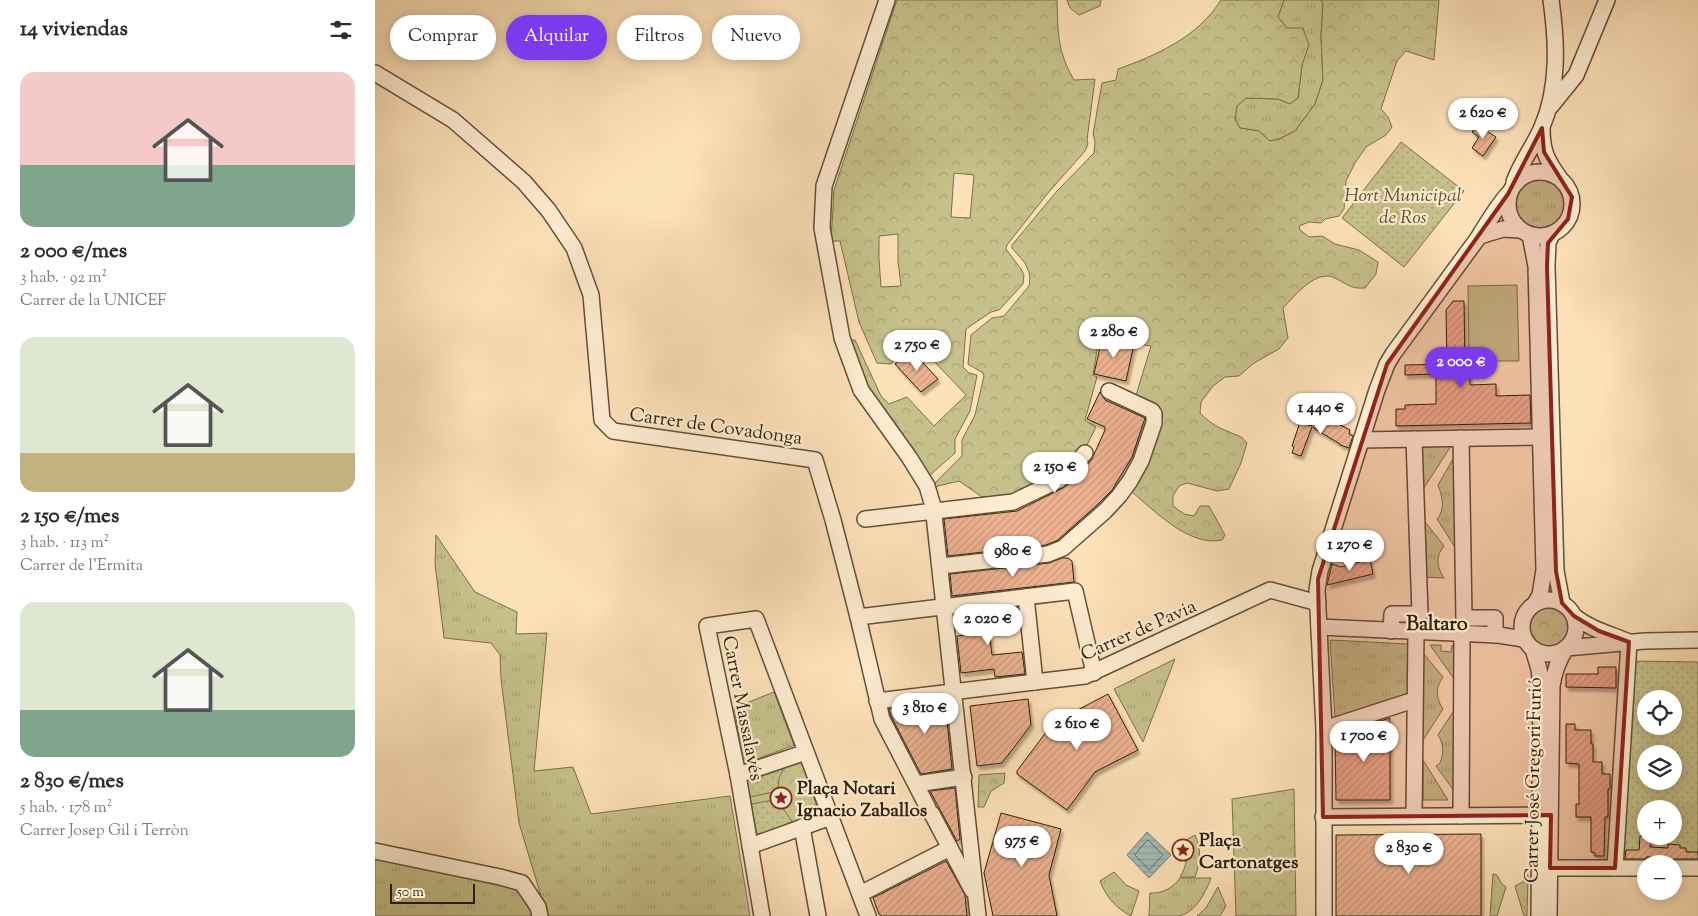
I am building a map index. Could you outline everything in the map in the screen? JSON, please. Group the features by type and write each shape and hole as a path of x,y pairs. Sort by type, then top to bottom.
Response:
{"street":[{"path":"887,0 824,186 822,228 842,338 861,390 909,457 927,486 933,512 941,566 978,916"},
{"path":"1528,644 1522,631 1522,622 1527,610 1536,602 1540,595 1544,570 1536,266 1525,232 1513,222 1508,213 1507,204 1517,172 1542,128 1547,111 1553,83 1555,55 1551,0"},
{"path":"1547,111 1576,75 1577,66 1607,0"},
{"path":"1555,55 1562,63 1577,66"},
{"path":"1553,83 1577,66"},
{"name":"Carrer de Covadonga","path":"375,73 453,120 524,182 549,211 575,248 591,294 602,420 613,431 815,460 833,520 858,617 881,719 977,900"},
{"path":"1480,236 1503,229 1540,236 1551,234 1561,228 1568,219 1572,208 1572,197 1544,152 1542,128"},
{"path":"1324,916 1324,728 1317,590 1320,571 1361,440 1387,364 1480,236 1483,227 1510,190 1524,175 1540,171 1551,173 1560,178"},
{"path":"1551,234 1548,243 1547,266 1556,571 1562,602"},
{"path":"941,566 1047,554 1063,548 1112,504 1123,492 1134,475 1154,423 1154,414 1152,411 1109,391"},
{"path":"1361,440 1541,437"},
{"path":"1461,438 1465,618 1495,618 1496,635"},
{"path":"1391,631 1392,614 1420,614 1414,439"},
{"path":"865,519 1013,502 1059,480 1072,469 1085,453"},
{"name":"Carrer de Pavia","path":"877,700 1076,678 1094,673 1269,590 1318,604"},
{"path":"858,617 1075,591 1094,673"},
{"path":"1025,598 1035,682"},
{"path":"1319,627 1496,635 1528,644 1540,653 1558,653 1572,642 1576,625 1574,616 1562,602 1549,599 1536,602"},
{"path":"1574,616 1622,643"},
{"name":"Carrer Massalavés","path":"762,916 737,775 707,626 756,619 806,752"},
{"path":"1496,635 1522,622"},
{"path":"1414,816 1416,632"},
{"path":"1461,816 1462,634"},
{"path":"1566,648 1622,643 1698,640"},
{"path":"1615,868 1622,643"},
{"name":"Carrer José Gregori Furió","path":"1528,644 1539,669 1541,686 1539,916"},
{"name":"Carrer José Gregori Furió","path":"1549,916 1552,686 1554,670 1566,648"},
{"path":"1324,728 1414,700"},
{"path":"737,775 806,752 868,916"},
{"path":"916,784 964,777"},
{"path":"1323,817 1540,815"},
{"path":"750,846 831,817"},
{"path":"802,827 818,916"},
{"path":"860,894 950,848"},
{"path":"375,851 522,883 538,907 540,916"},
{"path":"1550,868 1637,868"},
{"path":"1682,868 1698,868"}],"highlighted area":[{"path":"1542,128 1544,152 1572,197 1568,219 1548,243 1547,266 1556,571 1562,603 1574,616 1599,631 1629,642 1615,868 1550,868 1551,815 1323,817 1318,579 1387,364 1508,194"}],"green space":[{"path":"897,0 1057,0 1059,41 1068,70 1074,80 1095,79 1088,144 1085,151 1048,193 1007,245 1006,249 1024,275 1023,284 999,310 991,312 966,329 963,367 969,373 977,375 970,411 955,439 955,453 929,476 865,385 849,344 851,340 855,340 881,396 889,404 907,397 934,426 966,395 914,340 891,364 877,363 859,322 840,241 831,241 834,190","holes":["954,173 974,175 970,218 951,217","898,234 898,261 901,286 881,287 879,236"]},
{"path":"1067,0 1101,0 1100,6 1079,15 1070,8"},
{"path":"1221,0 1284,0 1278,17 1287,28 1303,28 1309,45 1302,65 1298,98 1290,104 1278,99 1246,98 1237,106 1235,119 1240,128 1259,131 1270,141 1295,131 1315,104 1323,80 1321,36 1323,4 1321,0 1439,0 1434,60 1406,51 1397,61 1381,109 1388,117 1392,127 1386,135 1366,147 1355,163 1346,181 1344,209 1339,216 1325,219 1321,223 1309,222 1299,226 1300,230 1309,237 1322,236 1335,244 1359,250 1378,262 1376,274 1365,288 1347,285 1329,276 1315,279 1307,284 1283,308 1288,338 1279,349 1254,363 1239,376 1225,377 1213,386 1201,402 1200,413 1206,419 1219,428 1240,437 1247,443 1241,463 1229,489 1217,491 1187,483 1179,486 1173,496 1173,506 1184,514 1194,516 1200,506 1209,506 1225,535 1222,540 1210,541 1185,533 1173,526 1132,492 1157,439 1162,412 1134,402 1151,346 1099,338 1093,375 1097,377 1085,420 1096,427 1085,449 1067,472 1007,496 982,497 959,481 934,487 935,483 962,456 962,440 975,415 984,376 983,373 968,364 971,335 992,318 1004,316 1029,286 1029,272 1025,263 1012,248 1012,245 1057,191 1094,153 1095,141 1093,134 1102,83 1116,80 1118,69 1162,51 1189,34 1212,13"},
{"path":"1284,0 1321,0 1323,4 1321,36 1323,80 1315,104 1295,131 1270,141 1259,131 1240,128 1235,119 1237,106 1246,98 1278,99 1290,104 1298,98 1302,65 1308,45 1287,28 1278,17"},
{"name":"Hort Municipal de Ros","path":"1401,142 1464,191 1404,267 1342,218"},
{"path":"1540,180 1550,182 1558,187 1563,195 1565,205 1563,215 1558,223 1550,228 1540,230 1530,228 1522,223 1517,215 1515,205 1517,195 1522,187 1530,182"},
{"path":"1517,285 1519,361 1469,361 1468,286"},
{"path":"1453,443 1420,494 1420,445"},
{"path":"1457,452 1460,555 1437,519 1442,511 1442,498 1438,485"},
{"path":"1422,518 1444,546 1439,554 1438,562 1444,578 1423,577"},
{"path":"436,535 475,592 517,612 516,634 547,633 534,771 573,767 591,814 730,796 750,916 547,916 519,823 501,679 500,655 491,643 444,638 435,564"},
{"path":"1545,607 1553,607 1560,610 1566,616 1569,627 1566,638 1560,644 1553,647 1545,647 1538,644 1532,638 1529,631 1529,623 1532,616 1538,610"},
{"path":"1330,640 1408,644 1408,694 1335,718"},
{"path":"1430,645 1441,645 1441,651 1451,652 1452,645 1459,646 1457,683"},
{"path":"1423,653 1443,677 1437,693 1443,709 1422,742"},
{"path":"1175,659 1143,742 1114,689"},
{"path":"1633,661 1698,662 1698,860 1682,860 1682,855 1637,855 1637,861 1620,861"},
{"path":"774,692 794,745 744,764 734,708"},
{"path":"1457,706 1457,795 1436,766 1440,763 1443,752 1438,735"},
{"path":"1423,760 1448,800 1423,800"},
{"path":"802,761 820,816 757,836 745,781"},
{"path":"784,768 779,778 778,791 750,797 747,781"},
{"path":"1005,773 1004,783 991,791 984,807 978,807 979,775"},
{"path":"1294,789 1296,916 1236,916 1232,799"},
{"path":"779,799 793,823 757,835 751,804"},
{"path":"1195,835 1199,846 1199,856 1195,877 1180,877 1187,859 1184,841"},
{"path":"375,858 502,882 523,892 534,916 375,916"},
{"path":"1114,872 1126,885 1139,891 1131,916 1112,902 1100,881"},
{"path":"1493,874 1497,875 1501,883 1506,887 1497,916 1490,916"},
{"path":"1526,875 1528,875 1527,916 1524,916 1515,886 1523,882"},
{"path":"1180,878 1211,878 1203,896 1190,911 1178,916 1149,916 1150,893 1167,890"},
{"path":"1218,887 1226,906 1220,916 1197,916 1206,908"}],"water":[{"path":"1147,832 1171,855 1149,878 1127,855"}],"building":[{"path":"1477,125 1496,137 1483,156 1472,148 1479,137 1472,132"},
{"path":"1453,301 1464,301 1465,364 1469,364 1470,385 1496,384 1496,396 1530,395 1531,423 1396,426 1396,409 1405,409 1405,405 1436,404 1436,374 1405,375 1405,365 1447,364 1446,310"},
{"path":"1102,338 1134,344 1126,381 1094,374"},
{"path":"912,351 938,379 921,392 895,364"},
{"path":"1100,392 1105,400 1145,418 1132,457 1112,490 1058,540 1046,545 948,556 944,519 1017,511 1063,488 1075,479 1092,459 1105,430 1105,427 1087,419"},
{"path":"1314,418 1331,425 1333,421 1350,430 1349,434 1353,436 1349,448 1340,445 1312,427 1301,456 1292,453 1294,447 1292,446 1300,422 1311,426"},
{"path":"1062,558 1068,558 1072,561 1074,582 952,596 950,574 1049,563"},
{"path":"1370,559 1373,574 1327,585 1332,564 1341,567"},
{"path":"1018,607 1019,618 988,621 992,655 1022,652 1025,674 995,677 994,669 961,673 957,636 971,634 968,613"},
{"path":"1598,667 1616,667 1616,688 1566,687 1566,674 1598,674"},
{"path":"1108,694 1138,750 1095,772 1067,810 1017,774 1017,771 1053,723"},
{"path":"1028,699 1031,725 1002,763 977,766 970,706"},
{"path":"945,702 952,769 921,774 889,709"},
{"path":"1390,718 1390,800 1336,800 1335,735"},
{"path":"1566,724 1575,724 1575,730 1591,730 1593,762 1602,762 1602,774 1610,774 1608,817 1605,817 1604,856 1595,856 1595,853 1591,852 1591,817 1576,817 1576,804 1579,804 1579,764 1566,763"},
{"path":"955,788 960,839 957,841 930,791"},
{"path":"1001,813 1061,829 1049,875 1057,916 993,916 984,873"},
{"path":"1481,834 1481,916 1336,916 1336,835"},
{"path":"1639,845 1668,848 1668,845 1680,845 1680,848 1686,848 1686,852 1698,852 1698,859 1682,859 1682,855 1637,855 1637,859 1625,859 1626,850 1639,850"},
{"path":"946,861 965,895 967,916 882,916 879,914 873,898"}],"place":[{"name":"Plaça Notari Ignacio Zaballos","path":"781,798"},
{"name":"Plaça Cartonatges","path":"1183,850"}],"district":[{"name":"Baltaro","path":"1437,623"}]}
